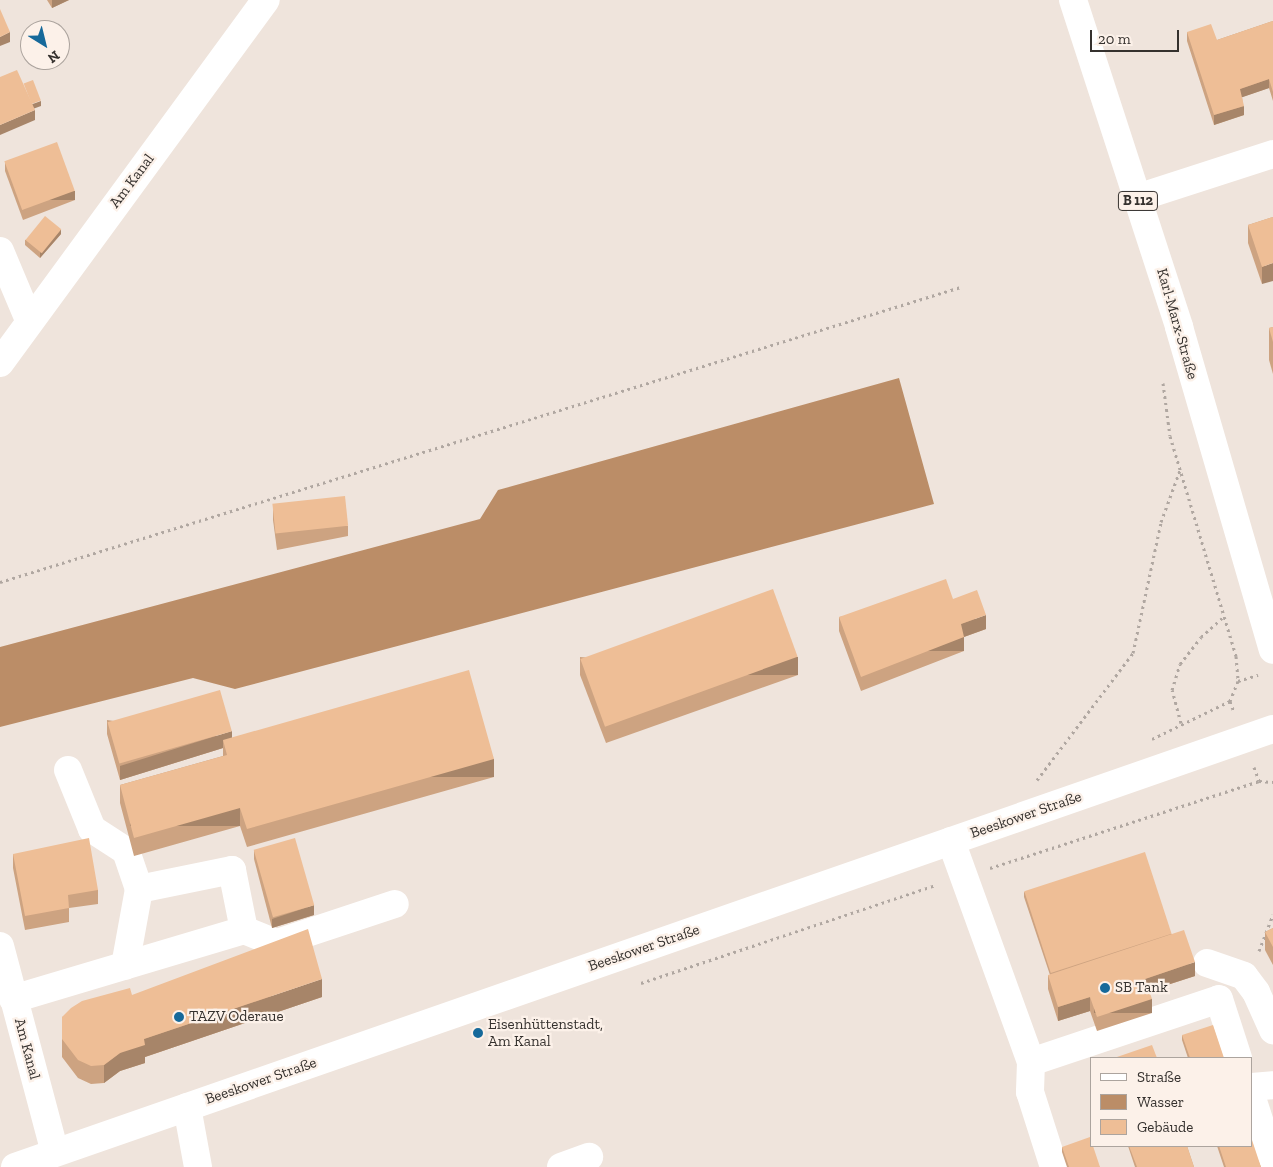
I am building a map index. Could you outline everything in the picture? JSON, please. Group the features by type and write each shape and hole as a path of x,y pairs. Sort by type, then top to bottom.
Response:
{"street":[{"name":"Am Kanal","path":"0,363 29,320 266,0"},
{"name":"Karl-Marx-Straße","path":"1073,0 1137,198 1273,650"},
{"path":"1137,198 1273,154"},
{"path":"0,251 29,320"},
{"name":"Beeskower Straße","path":"15,1167 1273,729"},
{"path":"68,770 92,829 126,851 139,889 124,966"},
{"path":"952,841 1031,1062 1030,1092 1054,1167"},
{"path":"139,889 232,870 244,930"},
{"path":"13,999 244,930 277,943 395,904"},
{"name":"Am Kanal","path":"0,946 54,1152"},
{"path":"1207,963 1244,976 1256,992 1273,1030"},
{"path":"1031,1062 1219,999 1238,1057"},
{"path":"1253,1087 1273,1085"},
{"path":"1253,1101 1273,1162"},
{"path":"187,1107 198,1167"},
{"path":"561,1167 589,1157"}],"path":[{"path":"0,582 961,287"},
{"path":"1148,740 1230,701 1238,681 1236,656 1170,436 1161,376"},
{"path":"1034,784 1133,653 1161,522 1180,469"},
{"path":"1182,723 1172,690 1180,664 1201,638 1224,616"},
{"path":"633,985 1259,781 1273,782"}],"water":[{"path":"899,378 934,504 235,689 193,678 0,727 0,647 480,519 498,490"}],"building":[{"path":"0,9 10,32 0,37"},
{"path":"1273,21 1273,92 1269,79 1240,89 1244,106 1214,115 1187,32 1211,24 1217,40"},
{"path":"17,70 35,110 0,125 0,77"},
{"path":"33,80 41,101 32,104 24,84"},
{"path":"57,142 75,191 22,210 4,161"},
{"path":"45,216 61,229 42,253 25,240"},
{"path":"1273,217 1273,263 1262,267 1248,225"},
{"path":"1273,327 1273,342 1269,328"},
{"path":"345,496 348,526 276,533 272,504"},
{"path":"946,579 953,599 977,590 986,615 961,624 964,637 861,677 839,617"},
{"path":"773,589 798,657 605,727 580,659"},
{"path":"469,670 494,759 247,829 240,808 134,838 120,785 227,755 223,740"},
{"path":"220,690 232,731 119,764 108,722"},
{"path":"89,838 98,890 68,895 69,908 25,916 13,854"},
{"path":"295,838 314,905 273,917 254,850"},
{"path":"1145,852 1172,934 1051,973 1024,891"},
{"path":"1273,928 1273,947 1265,932"},
{"name":"TAZV Oderaue","path":"308,929 322,979 144,1039 145,1045 120,1053 104,1065 91,1066 78,1060 62,1039 62,1017 82,1001 130,988 132,995"},
{"name":"SB Tank","path":"1184,930 1195,962 1145,979 1152,999 1097,1017 1090,997 1058,1007 1048,975"},
{"path":"1213,1025 1224,1057 1190,1057 1182,1035"},
{"path":"1152,1045 1157,1057 1117,1057"},
{"path":"1090,1137 1090,1147 1093,1147 1100,1167 1069,1167 1062,1147"},
{"path":"1253,1143 1261,1167 1226,1167 1219,1147 1253,1147"},
{"path":"1129,1147 1187,1147 1194,1167 1137,1167"}],"place":[{"name":"SB Tank","path":"1105,988"},
{"name":"TAZV Oderaue","path":"179,1017"},
{"name":"Eisenhüttenstadt, Am Kanal","path":"478,1033"}]}
